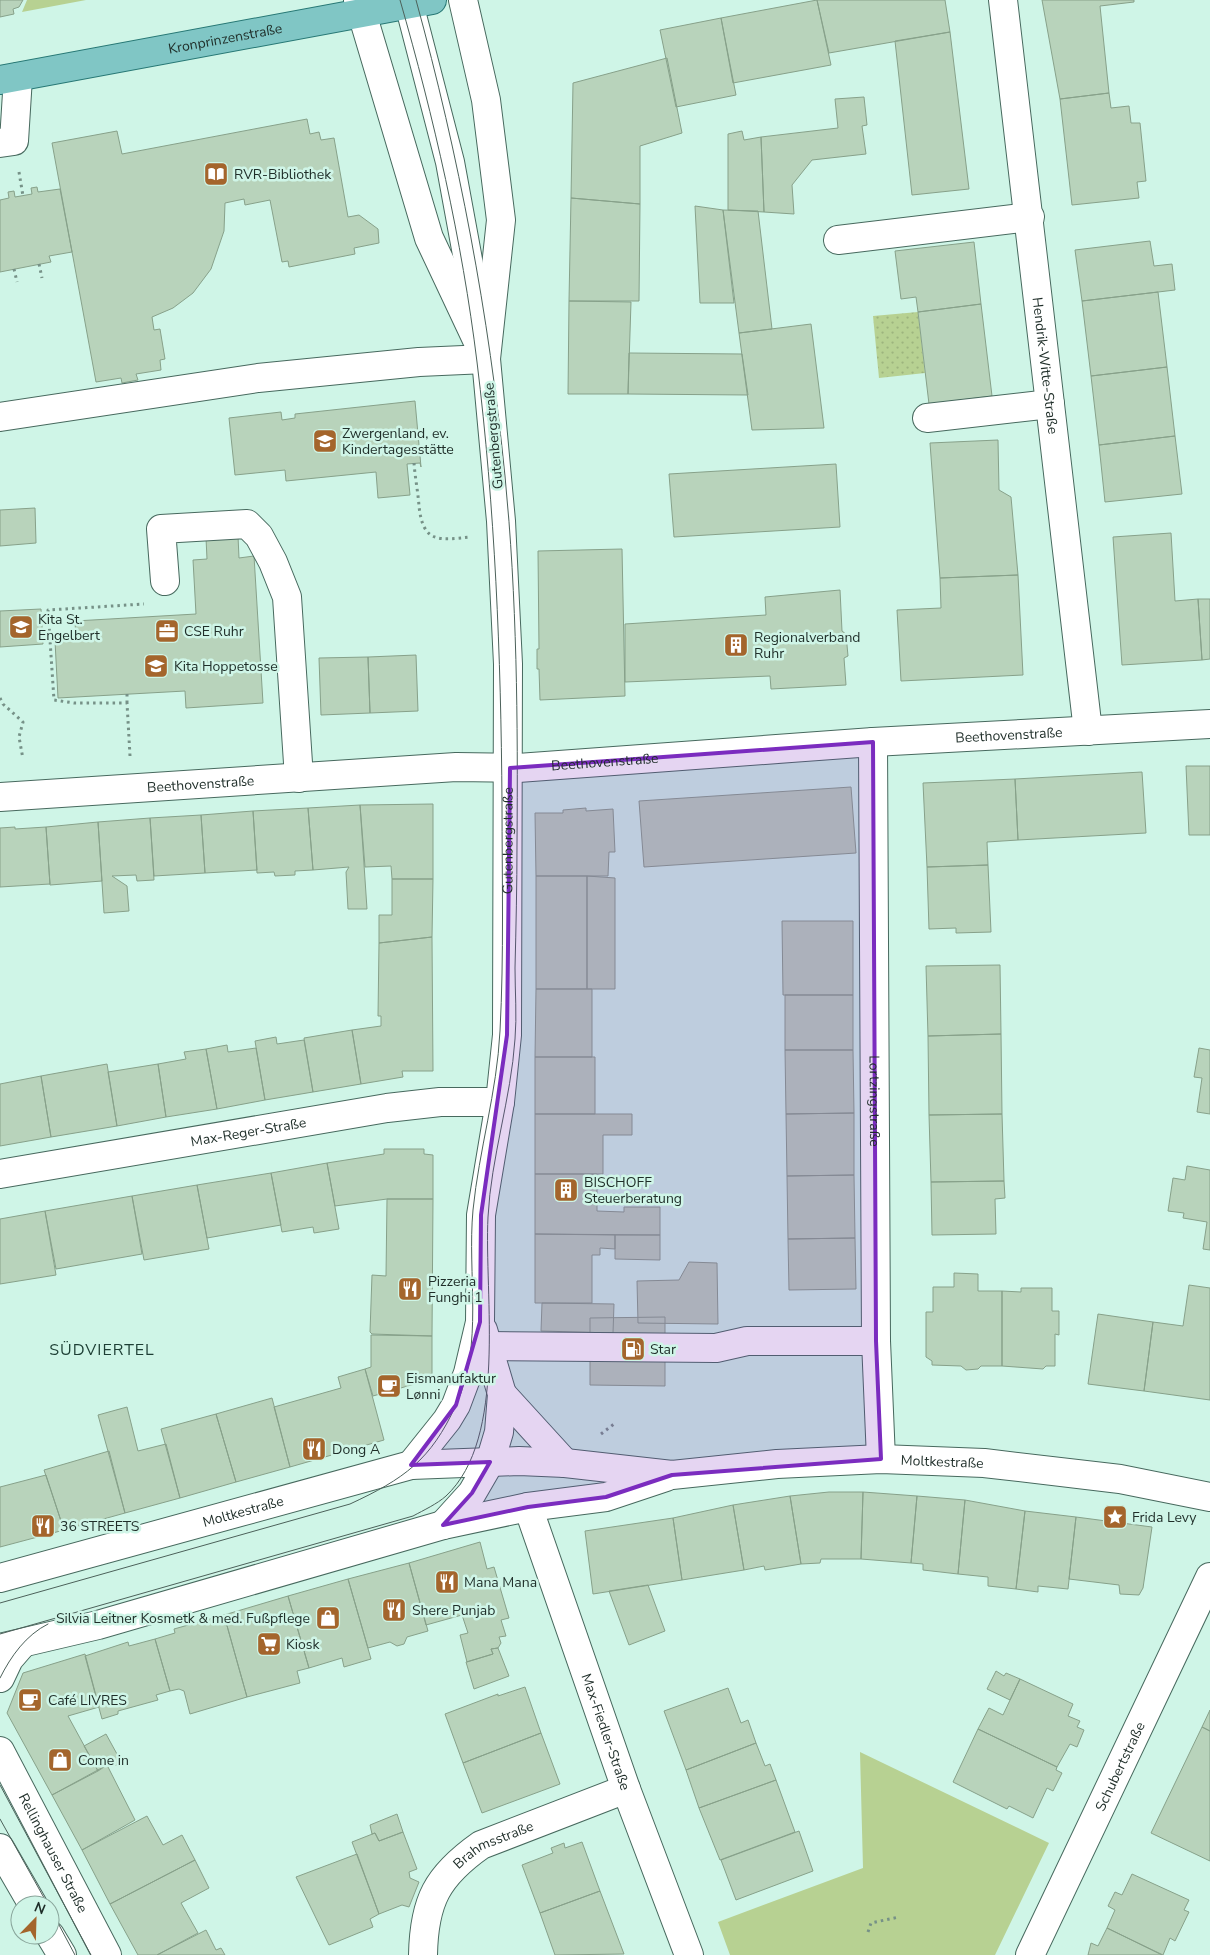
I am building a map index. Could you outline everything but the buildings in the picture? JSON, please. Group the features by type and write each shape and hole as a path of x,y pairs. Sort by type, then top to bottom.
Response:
{"main road":[{"name":"Kronprinzenstraße","path":"9,79 360,7 417,2"}],"street":[{"name":"Gutenbergstraße","path":"463,0 486,100 501,220 486,359 506,596 510,768 507,1035 500,1102 481,1215 484,1334 502,1394 499,1432 490,1462"},
{"name":"Hendrik-Witte-Straße","path":"1003,0 1030,217 1088,731"},
{"path":"0,417 258,378 360,360 419,362 486,359 450,162 417,2"},
{"name":"Gutenbergstraße","path":"360,7 429,238 486,359"},
{"name":"Kronprinzenstraße","path":"0,143 14,141 9,79"},
{"path":"838,240 1030,217"},
{"path":"928,418 1050,404"},
{"path":"165,580 160,529 247,524 259,536 273,562 287,597 299,778"},
{"name":"Beethovenstraße","path":"0,797 456,767 510,768 873,742 1210,724"},
{"name":"Lortzingstraße","path":"873,742 876,1341 881,1459"},
{"name":"Max-Reger-Straße","path":"0,1174 388,1108 440,1102 500,1102"},
{"name":"Gutenbergstraße","path":"411,1465 447,1420 456,1405 484,1334"},
{"path":"484,1334 716,1348 747,1341 876,1341"},
{"name":"Gutenbergstraße","path":"502,1394 565,1463"},
{"name":"Moltkestraße","path":"0,1578 411,1465 490,1462 565,1463 672,1475 777,1464 881,1459 1004,1466 1120,1479 1210,1497"},
{"path":"443,1525 472,1492 490,1462"},
{"name":"Moltkestraße","path":"11,1646 98,1626 443,1525 528,1507 606,1498 672,1475"},
{"name":"Max-Fiedler-Straße","path":"528,1507 563,1614 626,1789 689,1955"},
{"name":"Schubertstraße","path":"1030,1955 1210,1577"},
{"path":"0,1678 9,1659 11,1646"},
{"name":"Rellinghauser Straße","path":"0,1751 107,1955"},
{"name":"Brahmsstraße","path":"423,1955 424,1926 436,1889 445,1876 466,1855 481,1845 626,1789"},
{"path":"0,1848 27,1895"}],"path":[{"path":"20,178 23,196"},
{"path":"39,264 42,278"},
{"path":"14,269 17,282"},
{"path":"414,463 421,522 430,534 452,539"},
{"path":"127,703 74,703 54,700 48,610 167,603 165,580"},
{"path":"127,694 131,789"},
{"path":"0,698 3,704 23,722 19,737 23,759"},
{"path":"868,1932 870,1923 899,1917"}],"highlighted area":[{"path":"873,742 876,1341 881,1459 672,1475 606,1497 528,1507 443,1525 472,1493 490,1462 411,1465 456,1405 480,1322 481,1215 507,1035 510,768"}],"green space":[{"path":"27,0 86,0 22,12"},
{"path":"918,312 925,373 879,378 873,316"},
{"path":"860,1752 1049,1843 995,1955 730,1955 718,1922 863,1868"}],"tram line":[{"path":"0,1603 350,1504 369,1495 401,1476 426,1454 446,1424 465,1382 472,1334 473,1210 479,1165 492,1099 500,1031 502,917 501,748 496,582 483,417 471,316 446,180 400,0"},
{"path":"0,1634 413,1516 446,1496 465,1471 478,1439 485,1403 489,1364 488,1217 490,1195 510,1084 516,1030 516,659 505,476 481,296 459,177 432,59 416,0"},
{"path":"0,1678 9,1662 26,1640 48,1624"},
{"path":"0,1785 91,1955"},
{"path":"0,1819 42,1895"},
{"path":"60,1927 75,1955"}],"place":[{"name":"RVR-Bibliothek","path":"216,174"},
{"name":"Zwergenland, ev. Kindertagesstätte","path":"325,441"},
{"name":"Kita St. Engelbert","path":"21,627"},
{"name":"CSE Ruhr","path":"167,631"},
{"name":"Regionalverband Ruhr","path":"736,645"},
{"name":"Kita Hoppetosse","path":"156,666"},
{"name":"BISCHOFF Steuerberatung","path":"566,1190"},
{"name":"Pizzeria Funghi 1","path":"410,1289"},
{"name":"Star","path":"633,1349"},
{"name":"Eismanufaktur Lønni","path":"389,1386"},
{"name":"Dong A","path":"314,1449"},
{"name":"Frida Levy","path":"1115,1517"},
{"name":"36 STREETS","path":"43,1526"},
{"name":"Mana Mana","path":"447,1582"},
{"name":"Shere Punjab","path":"394,1610"},
{"name":"Silvia Leitner Kosmetk & med. Fußpflege","path":"328,1618"},
{"name":"Kiosk","path":"269,1644"},
{"name":"Café LIVRES","path":"30,1700"},
{"name":"Come in","path":"60,1760"}],"district":[{"name":"SÜDVIERTEL","path":"102,1349"}]}
